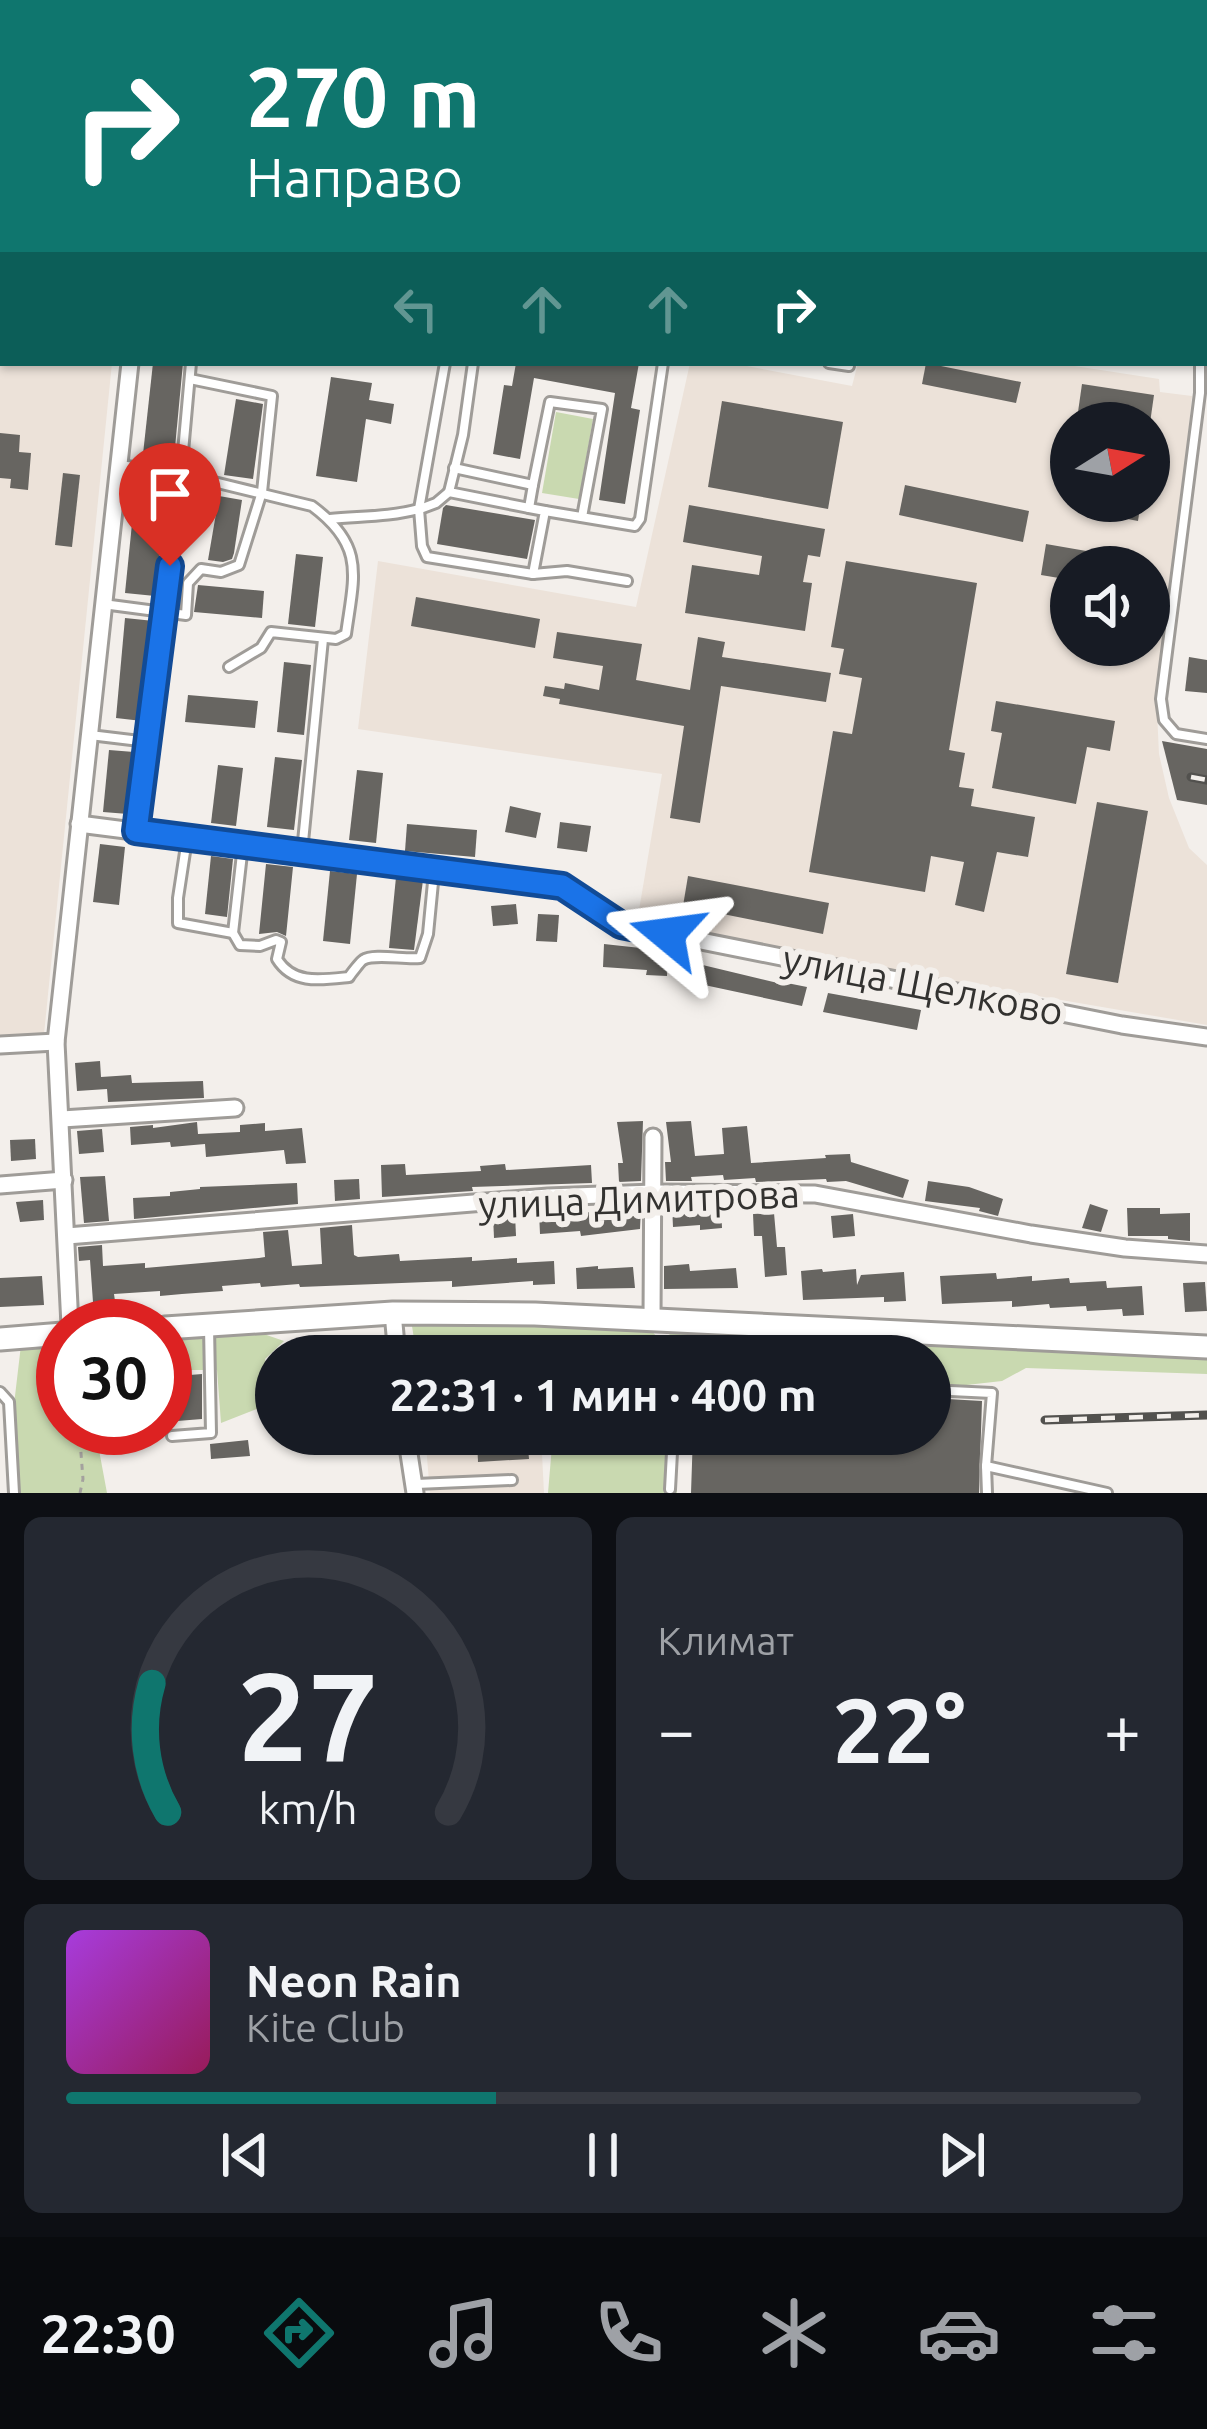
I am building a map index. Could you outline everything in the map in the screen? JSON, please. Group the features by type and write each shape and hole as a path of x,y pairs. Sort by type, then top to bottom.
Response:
{"main road":[{"path":"192,1326 393,1313 535,1314 1207,1347"},
{"path":"0,1339 36,1336"}],"street":[{"path":"69,1299 56,1042 130,366"},
{"name":"улица Щелково","path":"79,824 562,886 621,925 1122,1025 1207,1037"},
{"path":"0,1045 56,1042"},
{"path":"62,1119 235,1108"},
{"path":"652,1320 653,1137"},
{"path":"0,1185 64,1180"},
{"name":"улица Димитрова","path":"67,1236 548,1197 814,1194 1031,1234 1207,1254"},
{"path":"393,1313 395,1335"},
{"path":"410,1455 415,1488"}],"lane":[{"path":"136,831 182,474 190,366"},
{"path":"444,366 419,509 427,556 533,574 567,571 627,580"},
{"path":"329,519 392,516 436,503 449,492 473,366"},
{"path":"449,492 635,526 640,519 663,366"},
{"path":"1200,366 1161,699 1164,720 1176,734 1207,739"},
{"path":"103,604 186,615 188,583 201,569 221,572 239,565 262,492 272,396 190,379"},
{"path":"530,508 550,401 602,409 582,517"},
{"path":"119,464 182,474 312,506 329,519 353,556 346,634 336,639 271,632 251,657 229,667"},
{"path":"454,468 533,485"},
{"path":"533,574 545,511"},
{"path":"302,853 323,638"},
{"path":"89,735 148,742"},
{"path":"188,838 178,923 233,933"},
{"path":"243,845 233,933 240,945 281,942 277,959 285,972 307,980 349,977 362,960 373,957 420,958 428,934 434,870"},
{"path":"192,1434 211,1433 209,1325"},
{"path":"951,1391 992,1394 987,1493"},
{"path":"0,1392 9,1402 14,1493"},
{"path":"670,1489 672,1455"},
{"path":"986,1466 1107,1493"},
{"path":"415,1488 512,1480"}],"path":[{"path":"80,1493 81,1455"}],"shaded area":[{"path":"0,366 112,366 44,1034 0,1035"},
{"path":"689,366 747,366 852,386 857,366 1074,366 1159,379 1160,392 1192,396 1170,587 1170,546 1050,546 1050,666 1159,666 1159,754 1169,798 1189,848 1207,865 1207,1025 637,922 662,774 358,729 378,561 636,607"},
{"path":"427,1455 542,1455 544,1493 430,1493"}],"green space":[{"path":"556,412 593,419 579,499 542,493"},
{"path":"411,1320 644,1323 655,1335 413,1335"},
{"path":"667,1327 745,1335 670,1335"},
{"path":"255,1331 267,1335 255,1335 255,1410 221,1423 217,1370 192,1370 192,1335"},
{"path":"36,1344 36,1455 100,1455 107,1493 8,1493 21,1345"},
{"path":"951,1346 1207,1358 1207,1374 1026,1368 1002,1381 951,1387"},
{"path":"551,1455 674,1455 677,1493 548,1493"}],"building":[{"path":"153,366 183,366 174,458 143,454"},
{"path":"515,366 638,366 631,408 640,410 625,504 599,500 615,393 534,378 520,459 493,454 504,385 512,386"},
{"path":"925,366 1021,382 1016,403 922,384"},
{"path":"331,377 372,383 369,400 394,404 391,424 366,419 357,482 316,476"},
{"path":"1082,384 1154,395 1153,402 1079,402"},
{"path":"236,399 263,404 253,479 224,475"},
{"path":"722,401 843,422 828,509 708,487"},
{"path":"0,433 20,435 19,452 31,453 28,490 10,488 11,479 0,478"},
{"path":"63,473 80,475 72,547 55,545"},
{"path":"136,484 166,487 155,596 125,593"},
{"path":"905,485 1029,511 1023,542 899,515"},
{"path":"219,496 242,500 234,553 223,562 208,560"},
{"path":"446,505 535,520 527,559 437,544"},
{"path":"689,505 825,529 820,557 808,555 803,582 812,583 805,631 685,613 692,565 759,575 762,556 683,542"},
{"path":"1046,544 1058,546 1050,546 1050,576 1041,575"},
{"path":"296,554 323,557 315,627 288,624"},
{"path":"846,561 977,583 949,750 965,753 959,787 974,789 971,806 1035,817 1028,857 997,852 984,912 955,905 964,862 931,856 925,892 809,872 833,731 852,734 862,678 839,674 844,649 831,647"},
{"path":"198,585 264,591 262,618 194,612"},
{"path":"416,597 540,619 535,648 411,626"},
{"path":"125,618 154,621 142,721 116,718"},
{"path":"557,632 642,644 636,680 690,690 698,637 725,642 722,657 831,673 826,702 721,686 700,823 670,818 684,726 559,704 560,699 543,696 545,686 564,689 565,683 599,690 603,666 553,658"},
{"path":"1189,657 1207,660 1207,693 1185,691"},
{"path":"284,662 311,665 304,735 277,732"},
{"path":"188,695 258,701 255,728 185,722"},
{"path":"996,701 1115,721 1110,751 1087,747 1076,804 992,788 1002,733 991,731"},
{"path":"1162,741 1207,749 1207,805 1177,800"},
{"path":"109,750 134,752 128,814 103,812"},
{"path":"275,757 302,760 294,830 267,827"},
{"path":"218,765 243,768 236,826 211,823"},
{"path":"357,770 383,773 376,843 349,840"},
{"path":"1097,802 1148,811 1118,983 1066,974"},
{"path":"510,806 541,813 536,838 505,832"},
{"path":"560,822 591,826 587,852 557,848"},
{"path":"407,824 477,830 475,857 405,851"},
{"path":"100,844 125,847 119,905 93,902"},
{"path":"211,856 233,859 227,917 205,914"},
{"path":"266,864 293,867 286,936 259,934"},
{"path":"330,871 357,874 350,944 323,941"},
{"path":"688,876 829,903 823,934 683,906"},
{"path":"396,877 423,880 414,950 389,948"},
{"path":"516,904 518,924 493,926 491,906"},
{"path":"538,914 559,915 557,942 536,941"},
{"path":"604,944 668,951 667,976 603,967"},
{"path":"686,961 807,987 802,1006 681,980"},
{"path":"828,993 921,1010 917,1030 823,1012"},
{"path":"100,1061 101,1077 131,1075 132,1083 203,1081 204,1098 108,1102 107,1089 77,1091 75,1063"},
{"path":"643,1121 641,1181 619,1182 618,1163 623,1163 617,1122"},
{"path":"691,1121 695,1156 724,1154 722,1128 747,1126 751,1163 850,1154 851,1162 909,1180 903,1198 826,1179 756,1182 755,1178 724,1180 723,1175 666,1181 665,1162 671,1162 666,1122"},
{"path":"197,1122 198,1134 240,1132 240,1125 265,1123 265,1131 302,1128 306,1163 286,1164 284,1150 206,1157 205,1144 131,1145 130,1127"},
{"path":"102,1129 104,1152 79,1154 77,1131"},
{"path":"35,1139 36,1159 11,1161 10,1140"},
{"path":"405,1164 406,1175 481,1171 480,1166 505,1164 506,1170 591,1165 592,1183 472,1187 473,1191 382,1197 381,1165"},
{"path":"105,1176 109,1221 84,1223 80,1177"},
{"path":"359,1179 360,1199 335,1201 334,1180"},
{"path":"928,1181 969,1187 1003,1199 998,1216 980,1208 925,1201"},
{"path":"297,1183 298,1204 134,1219 133,1198 170,1196 170,1192 200,1187"},
{"path":"43,1200 44,1220 20,1222 16,1202"},
{"path":"1090,1204 1108,1210 1101,1232 1082,1228"},
{"path":"672,1205 721,1206 722,1228 673,1227"},
{"path":"641,1207 640,1229 581,1236 580,1231 540,1234 539,1212 561,1210 561,1215"},
{"path":"1127,1208 1190,1213 1190,1241 1128,1236"},
{"path":"774,1213 777,1247 785,1247 787,1275 765,1277 762,1236 754,1236 753,1214"},
{"path":"515,1214 516,1236 494,1238 493,1215"},
{"path":"853,1214 855,1236 833,1238 831,1216"},
{"path":"352,1225 358,1257 399,1254 400,1261 472,1257 472,1261 554,1261 555,1284 533,1285 533,1281 452,1287 452,1281 261,1287 260,1283 222,1286 223,1291 160,1296 160,1291 93,1299 90,1260 79,1261 78,1247 102,1245 103,1266 145,1263 145,1268 259,1258 265,1257 263,1232 288,1230 292,1266 322,1264 320,1228"},
{"path":"689,1264 690,1271 736,1268 738,1288 664,1289 664,1266"},
{"path":"633,1267 635,1288 577,1289 576,1268"},
{"path":"856,1269 857,1285 861,1275 904,1272 906,1301 884,1302 884,1297 803,1300 801,1271"},
{"path":"996,1273 997,1279 1032,1276 1032,1281 1106,1281 1107,1288 1142,1286 1144,1315 1123,1316 1122,1309 1087,1311 1086,1306 1012,1307 1012,1301 942,1304 940,1276"},
{"path":"42,1276 44,1299 36,1299 36,1305 0,1307 0,1278"},
{"path":"1205,1282 1207,1311 1185,1312 1183,1283"},
{"path":"202,1374 202,1419 192,1420 192,1375"},
{"path":"951,1399 982,1401 979,1493 691,1493 692,1455 951,1455"},
{"path":"248,1440 250,1456 211,1459 210,1444"},
{"path":"478,1455 529,1455 529,1459 478,1462"}],"railway":[{"path":"1191,777 1207,780"},
{"path":"1045,1420 1207,1415"}],"route":[{"path":"170,566 136,831 562,886 621,925 667,934"}]}
